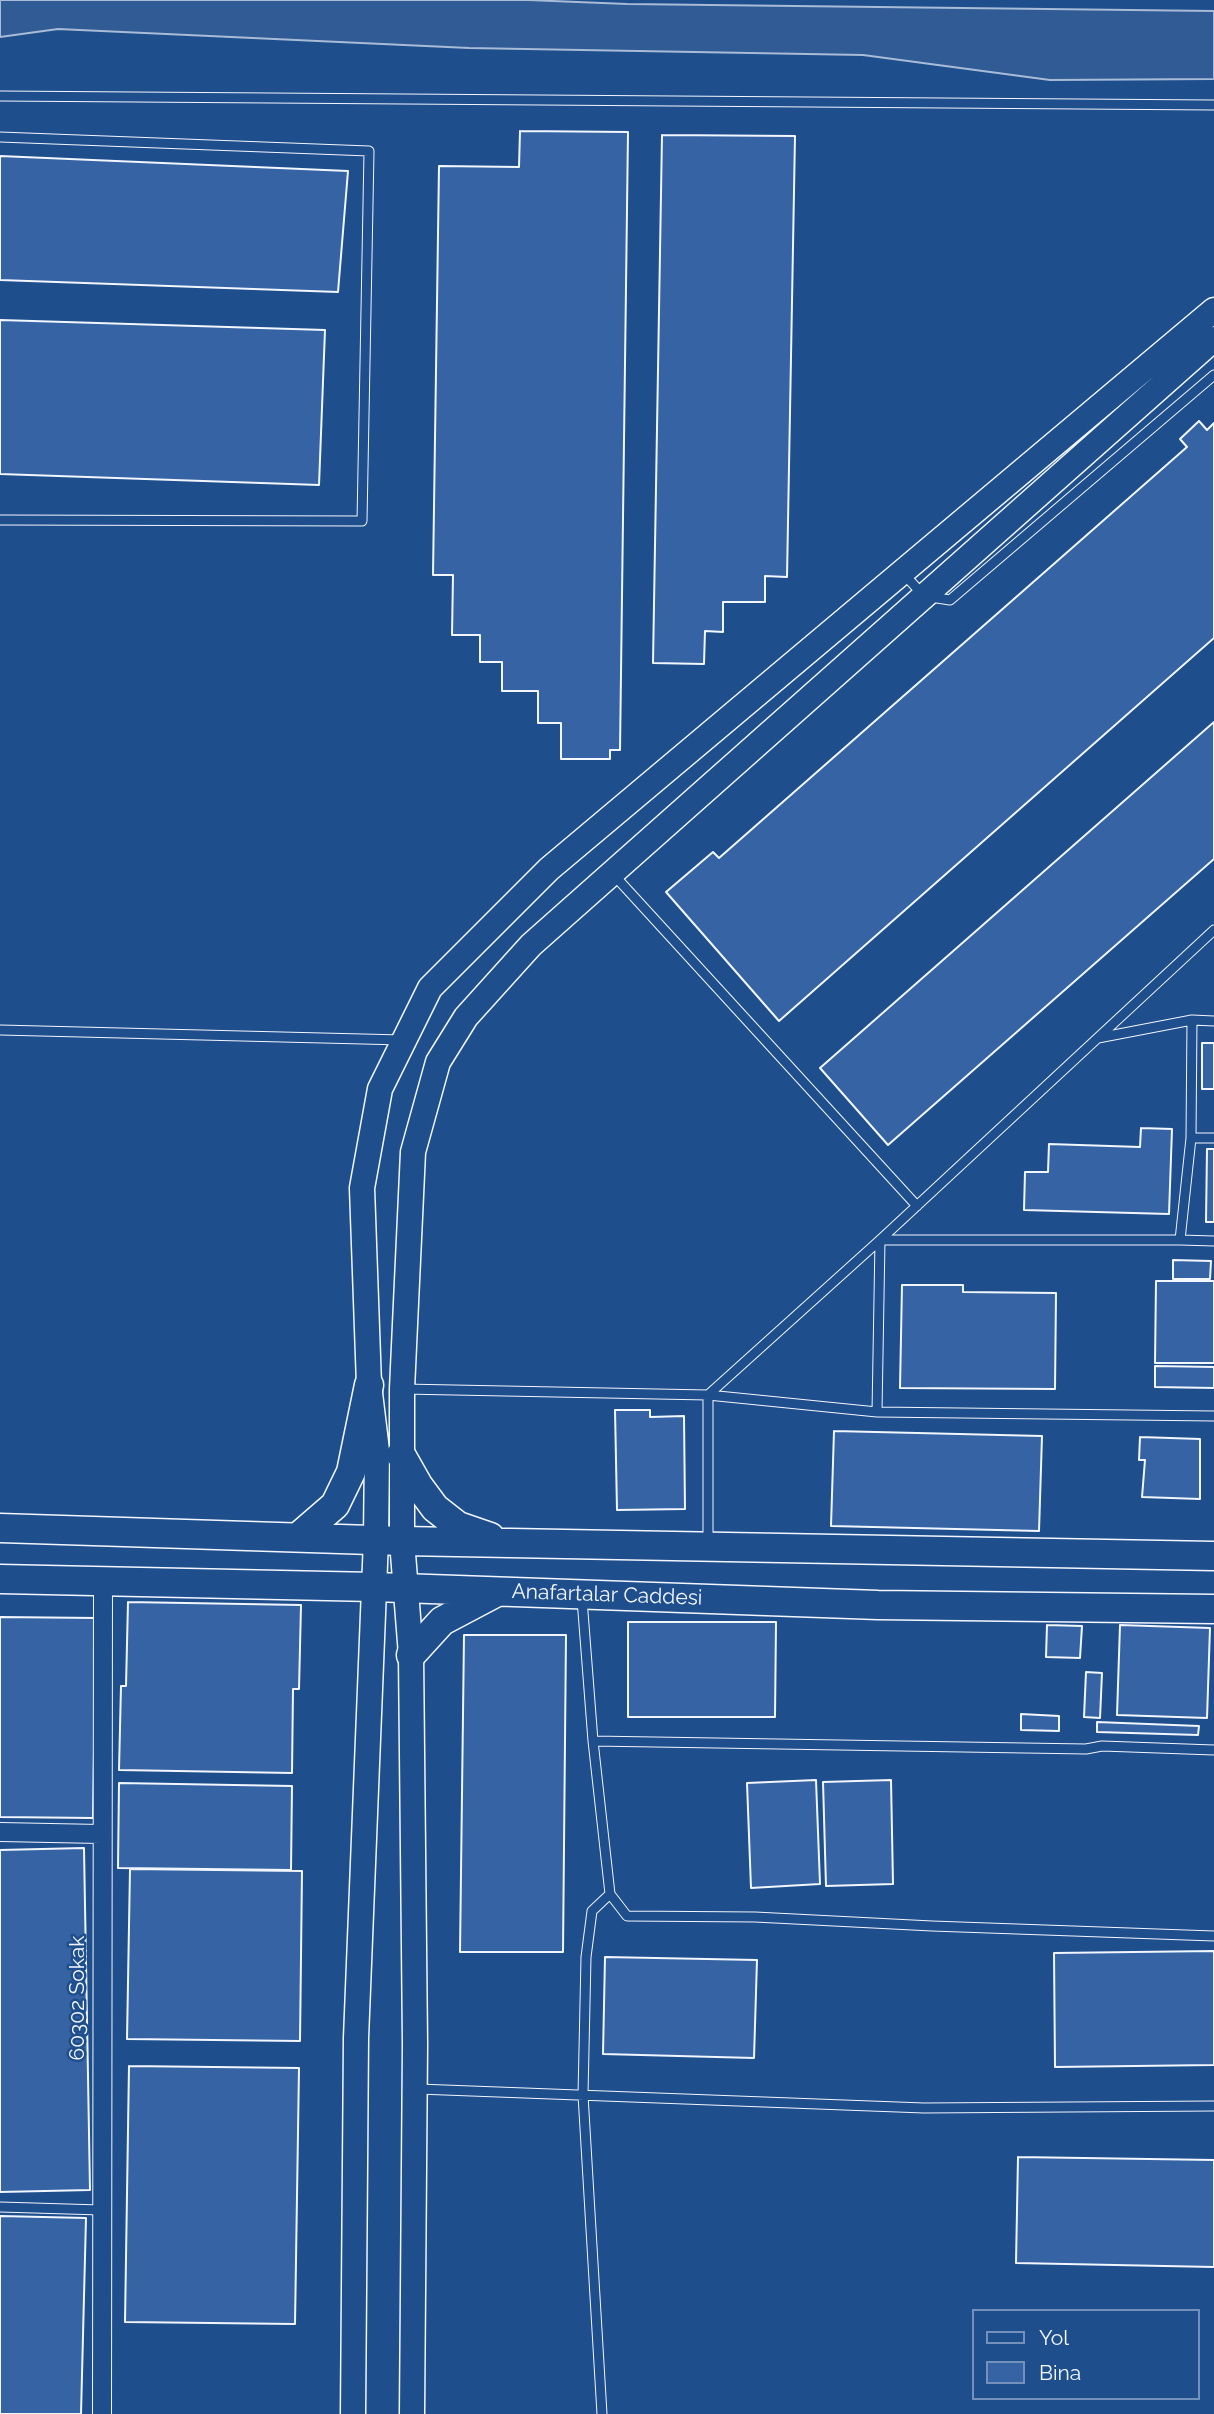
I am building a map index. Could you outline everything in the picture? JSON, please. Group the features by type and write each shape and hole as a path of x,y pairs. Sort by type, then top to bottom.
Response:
{"main road":[{"path":"412,2414 415,2088 411,1655 407,1589 389,1540 369,1385 362,1188 380,1089 430,988 549,869 902,572 1211,322"},
{"path":"354,2414 356,2038 374,1587 389,1540 401,1455 413,1152 438,1062 466,1017 531,945 924,596 1211,322"},
{"path":"298,1537 335,1505 351,1472 369,1385"},
{"path":"401,1455 435,1508 458,1526 509,1544"},
{"path":"0,1528 509,1544 1214,1556"},
{"name":"Anafartalar Caddesi","path":"0,1579 374,1587 878,1605 1214,1609"},
{"path":"411,1655 442,1621 499,1591"}],"street":[{"name":"60302 Sokak","path":"102,2414 103,1581"},
{"path":"0,1832 101,1834"}],"lane":[{"path":"0,96 1214,105"},
{"path":"0,137 369,151 362,521 0,520"},
{"path":"902,572 924,596 950,600 1214,375"},
{"path":"612,873 916,1206"},
{"path":"708,1548 708,1395 880,1240 1214,930"},
{"path":"1098,1038 1192,1020 1214,1021"},
{"path":"1180,1240 1191,1138 1192,1020"},
{"path":"0,1030 404,1040"},
{"path":"1191,1138 1214,1138"},
{"path":"880,1240 1214,1241"},
{"path":"877,1412 880,1240"},
{"path":"402,1389 708,1395 877,1412 1214,1416"},
{"path":"581,1594 593,1741 610,1894 627,1916 755,1917 1214,1936"},
{"path":"593,1741 1086,1749 1102,1746 1214,1750"},
{"path":"602,2414 583,2095 586,1957 592,1911 610,1894"},
{"path":"415,2088 924,2108 1214,2106"},
{"path":"0,2207 101,2210"}],"shaded area":[{"path":"0,0 528,0 627,4 1214,11 1214,79 1050,80 863,55 469,48 58,29 0,37"}],"building":[{"path":"520,131 628,132 620,750 610,750 610,759 561,759 561,723 538,723 538,691 502,691 502,662 480,662 480,635 452,635 453,575 433,575 439,166 519,167"},
{"path":"662,135 795,136 787,577 765,576 765,602 723,602 723,632 705,631 704,664 653,663"},
{"path":"0,156 348,171 338,292 0,280"},
{"path":"0,320 325,330 319,485 0,474"},
{"path":"1199,421 1207,430 1214,423 1214,638 779,1021 666,892 713,852 719,858 1187,447 1180,439"},
{"path":"1214,722 1214,859 888,1145 820,1068"},
{"path":"1202,1043 1214,1043 1214,1089 1202,1089"},
{"path":"1141,1128 1172,1129 1169,1214 1024,1210 1025,1172 1048,1172 1049,1144 1140,1147"},
{"path":"1207,1149 1214,1149 1214,1222 1206,1222"},
{"path":"1173,1260 1211,1261 1210,1279 1173,1279"},
{"path":"1156,1281 1214,1281 1214,1363 1155,1363"},
{"path":"902,1285 963,1285 963,1292 1056,1293 1055,1389 900,1388"},
{"path":"1155,1366 1214,1367 1214,1388 1155,1387"},
{"path":"615,1410 650,1410 650,1417 684,1416 685,1509 617,1510"},
{"path":"834,1431 1042,1436 1039,1531 831,1526"},
{"path":"1140,1437 1200,1439 1200,1499 1142,1497 1145,1460 1139,1460"},
{"path":"128,1602 301,1605 299,1689 293,1689 292,1773 119,1770 121,1686 126,1686"},
{"path":"0,1617 96,1618 93,1818 0,1817"},
{"path":"628,1622 776,1622 775,1717 628,1717"},
{"path":"1047,1625 1082,1626 1080,1658 1046,1657"},
{"path":"1120,1625 1210,1628 1207,1718 1117,1715"},
{"path":"464,1635 566,1635 563,1952 460,1952"},
{"path":"1086,1672 1102,1673 1100,1718 1084,1717"},
{"path":"1021,1714 1059,1716 1059,1731 1021,1730"},
{"path":"1097,1722 1199,1726 1198,1735 1097,1732"},
{"path":"816,1780 820,1884 751,1888 747,1783"},
{"path":"891,1780 893,1884 826,1886 823,1782"},
{"path":"119,1783 292,1786 291,1870 118,1868"},
{"path":"84,1848 90,2190 0,2192 0,1850"},
{"path":"130,1869 302,1871 300,2041 127,2039"},
{"path":"1214,1951 1214,2065 1055,2067 1054,1953"},
{"path":"605,1957 757,1960 754,2058 603,2054"},
{"path":"129,2066 299,2068 295,2324 125,2322"},
{"path":"1018,2157 1214,2160 1214,2267 1016,2263"},
{"path":"0,2216 86,2218 81,2414 0,2414"}]}
